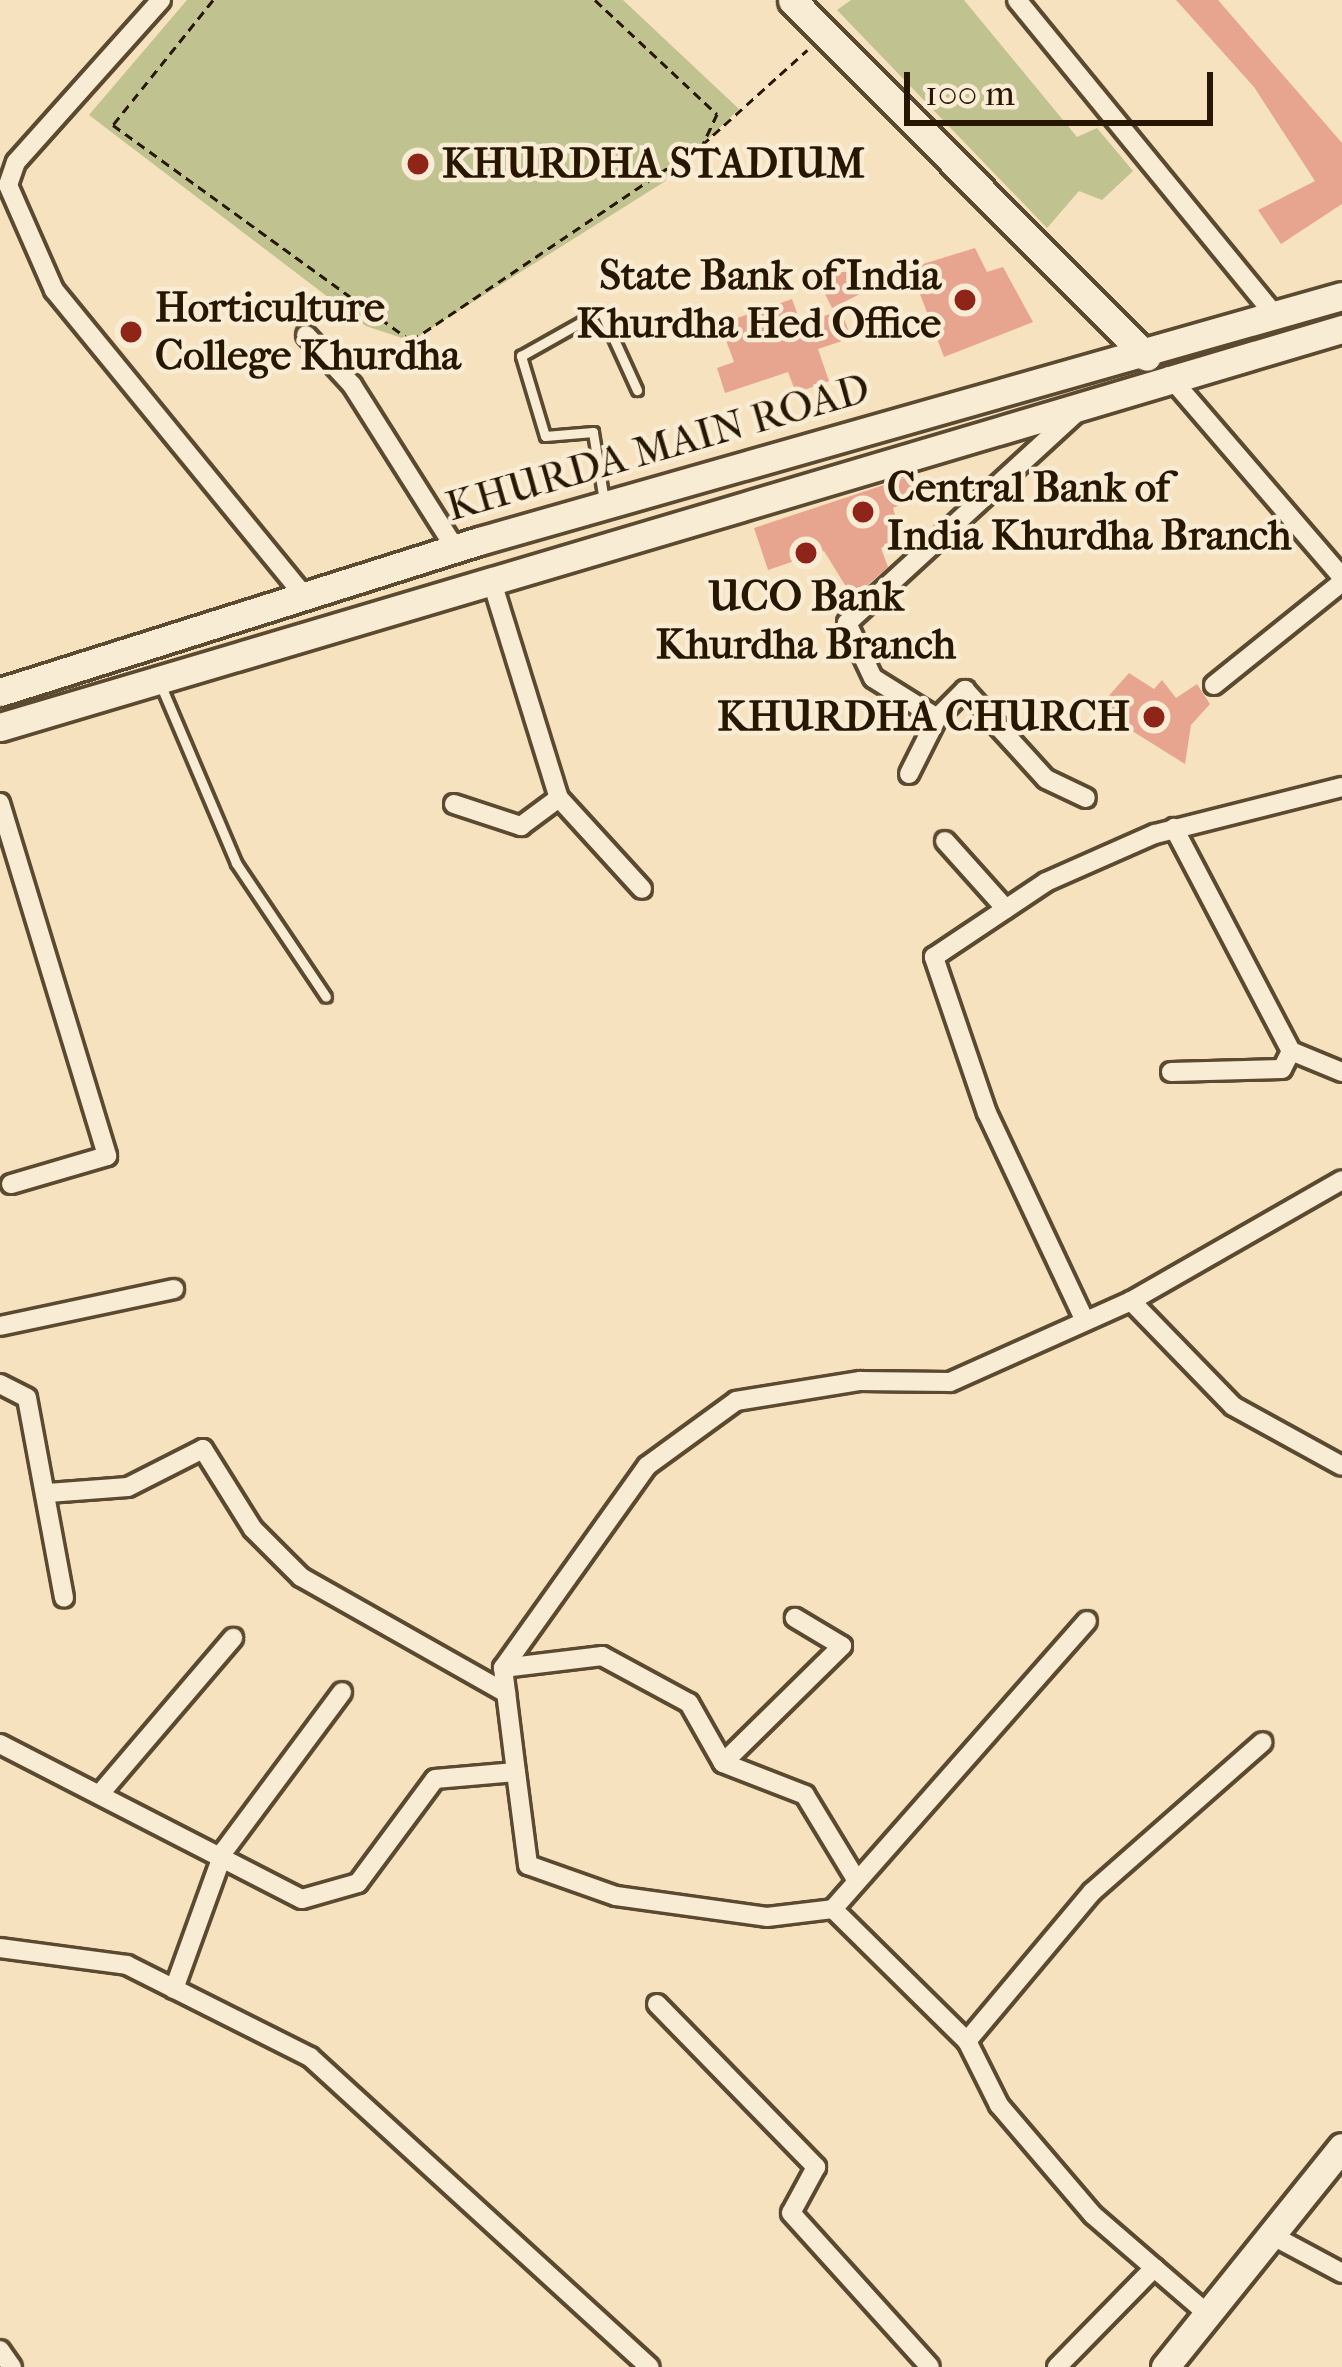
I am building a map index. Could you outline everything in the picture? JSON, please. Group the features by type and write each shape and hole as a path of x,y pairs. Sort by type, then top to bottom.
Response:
{"main road":[{"path":"793,0 1147,357"},
{"name":"KHURDA MAIN ROAD","path":"2,689 454,548 1147,357 1342,296"},
{"name":"KHURDA MAIN ROAD","path":"0,727 1342,329"},
{"path":"154,644 159,681"},
{"path":"1165,2367 1342,2147"}],"street":[{"path":"161,0 16,162 8,185 54,290 304,595"},
{"path":"1017,0 1276,317"},
{"path":"306,335 352,386 454,548"},
{"path":"1147,357 1172,379 1342,579 1214,686"},
{"path":"937,718 873,678 847,623 1084,405"},
{"path":"492,582 559,798 642,889"},
{"path":"909,774 937,718 965,690 1046,779 1086,798"},
{"path":"1085,1321 987,1113 934,957 1006,909 1174,829 1342,787"},
{"path":"454,804 521,826 559,798"},
{"path":"0,803 106,1156 11,1184"},
{"path":"1174,829 1291,1052 1342,1072"},
{"path":"945,841 1006,909"},
{"path":"1171,1072 1282,1069 1291,1052"},
{"path":"1088,1621 832,1909 766,1917 616,1896 528,1865 503,1668 647,1466 736,1401 860,1381 950,1382 1131,1301 1342,1180"},
{"path":"0,1326 174,1289"},
{"path":"1131,1301 1233,1406 1342,1466"},
{"path":"0,1384 27,1398 64,1598"},
{"path":"48,1493 128,1487 202,1449 254,1529 301,1577 506,1693"},
{"path":"723,1763 842,1646 795,1618"},
{"path":"104,1789 232,1638"},
{"path":"503,1668 602,1656 689,1703 723,1763 805,1795 857,1881"},
{"path":"174,1989 224,1851 342,1692"},
{"path":"967,2041 1092,1892 1263,1742"},
{"path":"0,1744 104,1789 224,1851 302,1900 358,1883 435,1778 516,1772"},
{"path":"832,1909 967,2041 999,2105 1154,2268 1209,2315"},
{"path":"0,1948 127,1965 310,2057 650,2367"},
{"path":"657,2004 816,2167 790,2213 930,2367"},
{"path":"1275,2236 1342,2273"},
{"path":"1057,2367 1154,2268"},
{"path":"0,2350 12,2367"}],"lane":[{"path":"606,506 592,432 545,436 520,356 602,311 637,390"},
{"path":"159,681 236,863 326,997"}],"path":[{"path":"213,0 113,125 411,341 702,146 826,33"},
{"path":"595,0 717,115 702,146"}],"green space":[{"name":"KHURDHA STADIUM","path":"187,0 623,0 739,109 664,182 411,341 366,326 89,115"},
{"path":"851,0 964,0 1077,137 1097,128 1133,171 1102,200 1079,191 1047,228 837,10"}],"building":[{"path":"1176,0 1218,0 1342,143 1342,204 1281,244 1258,210 1315,181 1254,87"},
{"name":"State Bank of India Khurdha Hed Office","path":"975,248 987,272 1003,267 1033,322 944,357 910,268"},
{"path":"814,272 851,272 862,293 832,308"},
{"path":"792,299 801,324 841,310 851,338 818,349 829,381 796,393 788,372 725,393 717,368 734,362 720,324"},
{"path":"914,475 921,496 893,508 902,538 881,548 888,567 853,598 824,551 768,570 754,528"},
{"name":"KHURDHA CHURCH","path":"1129,673 1154,689 1162,680 1176,698 1197,684 1210,704 1191,725 1185,764 1097,709"}],"place":[{"name":"KHURDHA STADIUM","path":"418,164"},
{"name":"State Bank of India Khurdha Hed Office","path":"965,300"},
{"name":"Horticulture College Khurdha","path":"131,332"},
{"name":"Central Bank of India Khurdha Branch","path":"863,512"},
{"name":"UCO Bank Khurdha Branch","path":"806,553"},
{"name":"KHURDHA CHURCH","path":"1154,717"}]}
